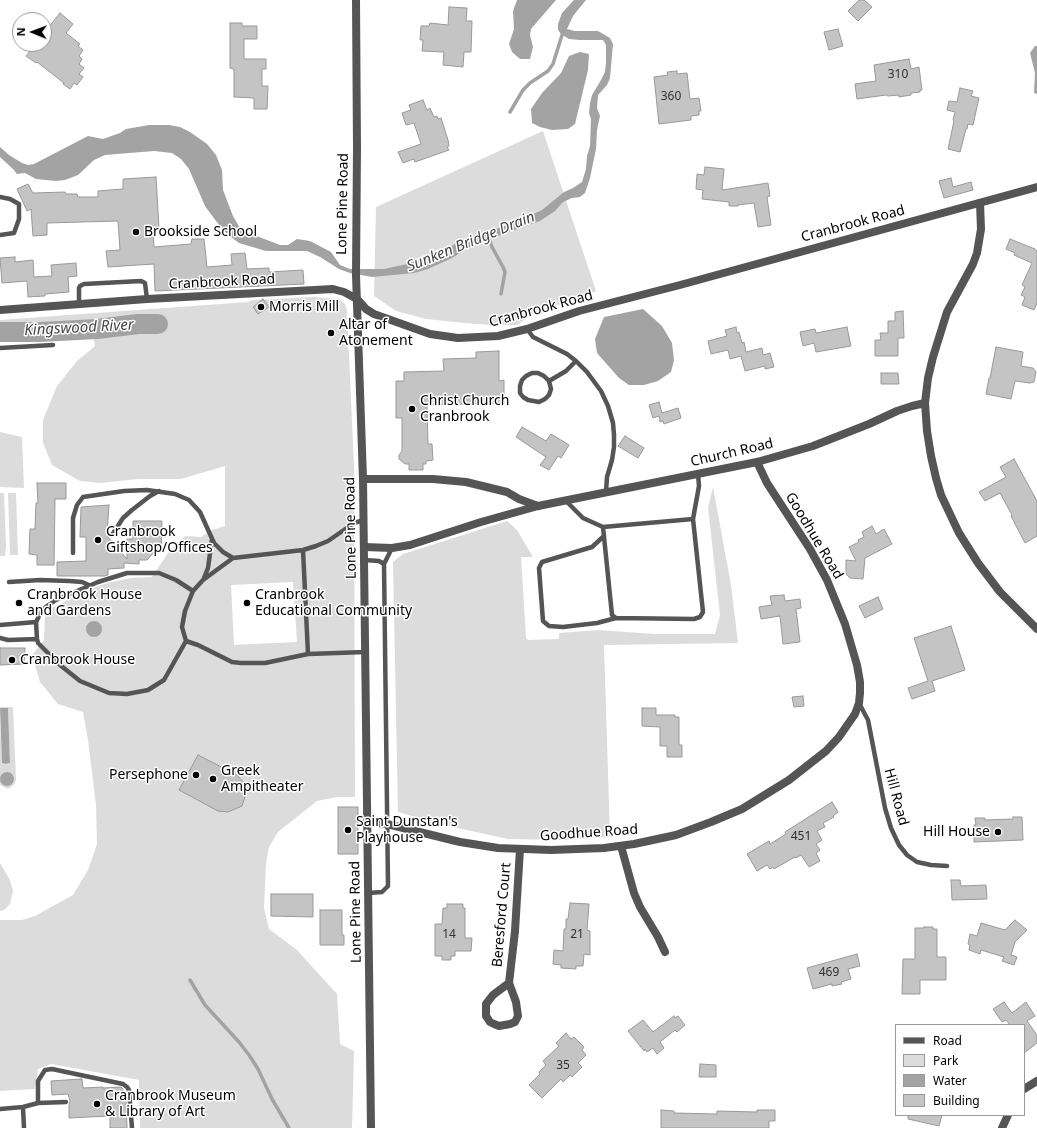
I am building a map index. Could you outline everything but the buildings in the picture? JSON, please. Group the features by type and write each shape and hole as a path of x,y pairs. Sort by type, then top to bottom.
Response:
{"street":[{"name":"Lone Pine Road","path":"356,0 356,275 364,520 371,1128"},
{"name":"Cranbrook Road","path":"0,310 147,299 333,289 344,292 357,299 366,309 374,314 413,329 441,337 478,338 498,336 527,329 579,311 641,296 1037,187"},
{"path":"980,203 981,229 977,253 971,268 952,301 942,326 931,364 925,403 931,456 939,490 950,516 967,548 1000,592 1037,629"},
{"name":"Church Road","path":"364,547 392,548 410,546 487,520 538,506 757,462 819,444 897,411 925,403"},
{"name":"Goodhue Road","path":"368,822 387,824 460,842 492,847 520,849 584,849 622,846 676,835 727,816 756,802 790,780 826,752 855,714 859,703 860,682 857,665 847,630 836,600 820,565 767,484 757,462"},
{"path":"363,479 433,479 466,482 507,492 519,499 538,506"},
{"path":"622,846 634,893 665,952"},
{"name":"Beresford Court","path":"509,982 493,995 486,1004 486,1016 490,1022 499,1026 515,1022 518,1016 516,1002 509,982 515,931 520,849"},
{"path":"1025,1087 1037,1081"},
{"path":"1002,1128 1008,1116"}],"lane":[{"path":"0,197 10,199 18,204 19,219 14,233 0,235"},
{"path":"79,304 78,291 80,286 92,284 141,281 145,283 147,299"},
{"path":"527,329 533,336 567,354 576,361 587,372 601,391 608,406 613,423 614,447 607,476 606,492"},
{"path":"0,348 53,345"},
{"path":"549,381 566,371 576,361"},
{"path":"532,373 538,373 549,381 551,389 549,395 539,402 528,400 520,393 522,380 532,373"},
{"path":"604,536 592,547 542,562 539,568 543,621 549,626 563,627 597,623 616,618 694,619 700,617 703,612 693,519 699,486 698,474"},
{"path":"73,553 73,518 77,505 83,497 124,491 147,490 175,494 189,500 200,512 214,543 223,552 233,558"},
{"path":"112,535 123,518 150,496 159,491"},
{"path":"566,501 583,518 603,527 693,519"},
{"path":"193,590 176,580 159,573 127,573 89,585 46,606 36,622 38,643 60,665 80,681 109,693 128,694 148,690 164,680 186,641 182,627 185,611 193,590 203,580 233,558 302,550 316,546 328,541 354,523 364,520"},
{"path":"603,527 612,615 616,618"},
{"path":"203,580 208,568 212,539"},
{"path":"369,893 382,892 388,886 384,564 392,548"},
{"path":"302,550 308,654"},
{"path":"364,560 379,561 384,564"},
{"path":"9,582 63,581 82,582 89,585"},
{"path":"0,625 36,622"},
{"path":"0,638 8,640 37,639"},
{"path":"186,641 198,645 232,662 241,663 270,662 308,654 365,652"},
{"name":"Hill Road","path":"859,703 868,720 885,808 891,828 899,845 917,862 947,866"},
{"path":"38,1102 38,1081 45,1070 52,1069 123,1084 129,1090 132,1128"},
{"path":"0,1109 23,1107 38,1102 66,1102"},
{"path":"23,1107 24,1128"}],"green space":[{"path":"543,131 596,291 537,311 517,325 492,325 426,319 396,311 374,296 376,207"},
{"path":"314,297 339,299 345,304 347,311 354,466 355,797 337,797 317,801 278,832 269,847 266,864 264,908 269,929 297,950 337,994 340,1044 354,1051 352,1128 140,1128 139,1080 51,1064 38,1069 35,1089 0,1091 0,920 22,920 35,916 73,895 88,870 97,844 96,805 83,712 58,704 40,682 32,655 44,640 45,616 50,609 83,592 107,583 130,578 152,577 168,553 185,536 201,537 212,530 225,526 225,466 181,479 137,479 101,483 80,481 52,465 43,443 43,420 57,386 77,361 95,346 93,336 0,341 0,320 248,302 252,300","holes":["293,582 297,642 234,645 231,585"]},
{"path":"0,432 22,437 24,488 0,487"},
{"path":"713,487 731,585 738,643 604,645 610,837 563,840 508,839 444,825 398,812 393,562 403,554 507,521 517,530 533,557 521,557 526,638 528,640 559,639 559,633 598,630 655,634 715,634 720,615 708,508"},
{"path":"0,493 4,493 5,556 0,556"},
{"path":"8,493 16,493 18,555 10,555"},
{"path":"13,707 16,780 14,785 8,789 0,785 0,779 0,719 2,763 8,764 10,763 8,708 0,708","holes":["3,774 10,774 14,779 13,783 7,786 2,784 0,779"]},
{"path":"0,863 10,880 13,891 10,904 4,910 0,911"}],"water":[{"path":"517,0 556,0 531,29 530,35 533,47 530,59 520,59 512,52 509,44 514,29 513,11"},
{"name":"Sunken Bridge Drain","path":"574,0 586,0 573,16 567,29 575,31 598,31 610,38 613,44 610,78 607,85 598,95 597,108 600,116 597,130 596,149 590,178 585,193 580,197 572,198 563,202 555,211 540,221 473,245 452,258 428,269 414,273 372,277 350,273 339,269 307,251 266,251 239,243 227,234 216,221 205,206 189,169 181,159 172,153 154,151 105,155 94,160 78,175 65,180 56,181 36,179 25,173 17,174 0,157 0,147 22,163 28,165 34,164 88,136 103,139 120,133 126,129 149,125 169,125 180,127 207,144 216,155 222,170 223,190 233,216 241,230 280,245 288,245 297,239 310,241 331,252 340,265 350,269 384,269 407,264 444,251 459,241 514,223 542,210 564,192 582,182 590,146 590,103 592,95 605,72 606,45 603,40 569,39 558,30 558,24 562,13"},
{"path":"1035,46 1037,46 1037,94 1034,93 1035,73 1030,53"},
{"path":"580,52 589,54 588,70 575,124 568,129 552,130 532,123 531,109 542,93 561,73 569,56"},
{"path":"643,309 662,326 672,343 674,360 671,372 658,381 644,385 629,385 619,378 597,353 595,339 604,317"},
{"path":"94,621 101,626 102,629 97,636 94,637 87,632 86,629 91,622"},
{"path":"0,708 8,708 10,763 6,764 2,763"},
{"path":"7,772 12,774 14,779 12,784 7,786 2,784 0,779 2,774"}],"waterway":[{"path":"510,112 523,90 530,83 548,71 553,64 563,32"},
{"name":"Sunken Bridge Drain","path":"488,236 505,272 501,294"},
{"name":"Kingswood River","path":"0,332 40,332 97,329 138,324 158,324"},
{"path":"190,980 205,1005 249,1055 289,1128"}],"place":[{"name":"Brookside School","path":"136,232"},
{"name":"Morris Mill","path":"261,307"},
{"name":"Altar of Atonement","path":"331,333"},
{"name":"Christ Church Cranbrook","path":"412,409"},
{"name":"Cranbrook Giftshop/Offices","path":"98,540"},
{"name":"Cranbrook House and Gardens","path":"19,603"},
{"name":"Cranbrook Educational Community","path":"247,603"},
{"name":"Cranbrook House","path":"12,660"},
{"name":"Persephone","path":"196,775"},
{"name":"Greek Ampitheater","path":"213,779"},
{"name":"Saint Dunstan's Playhouse","path":"348,830"},
{"name":"Hill House","path":"998,832"},
{"name":"Cranbrook Museum & Library of Art","path":"97,1104"}]}
